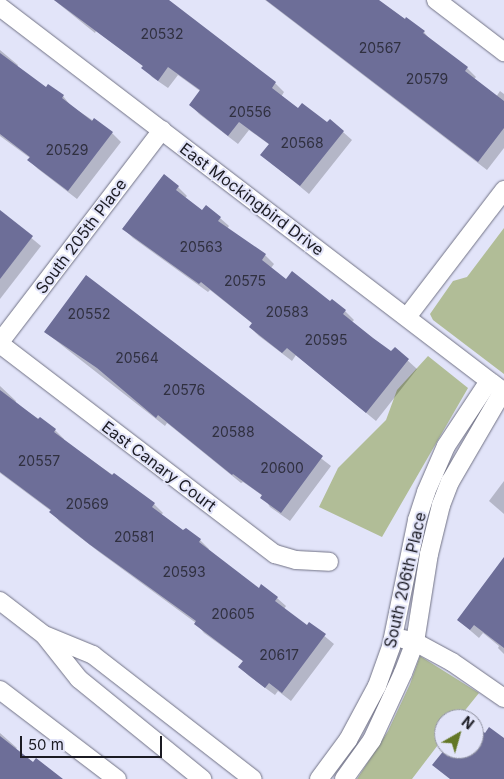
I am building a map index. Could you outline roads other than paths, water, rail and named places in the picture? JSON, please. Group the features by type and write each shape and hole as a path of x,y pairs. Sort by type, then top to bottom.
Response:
{"street":[{"path":"436,0 504,52"},
{"name":"East Mockingbird Drive","path":"0,8 499,388"},
{"name":"South 205th Place","path":"0,343 162,130"},
{"path":"407,317 504,190"},
{"name":"East Canary Court","path":"0,343 275,554 296,560 329,562"},
{"name":"South 206th Place","path":"319,779 348,740 377,686 393,636 417,520 426,492 446,446 499,388"},
{"name":"South 206th Place","path":"344,779 372,740 395,693 415,642 429,554 441,505 450,482 499,388"},
{"path":"0,601 44,635 79,679 202,779"},
{"path":"44,635 92,655 253,779"},
{"path":"393,636 415,642 452,662 504,698"},
{"path":"0,690 117,779"}]}
